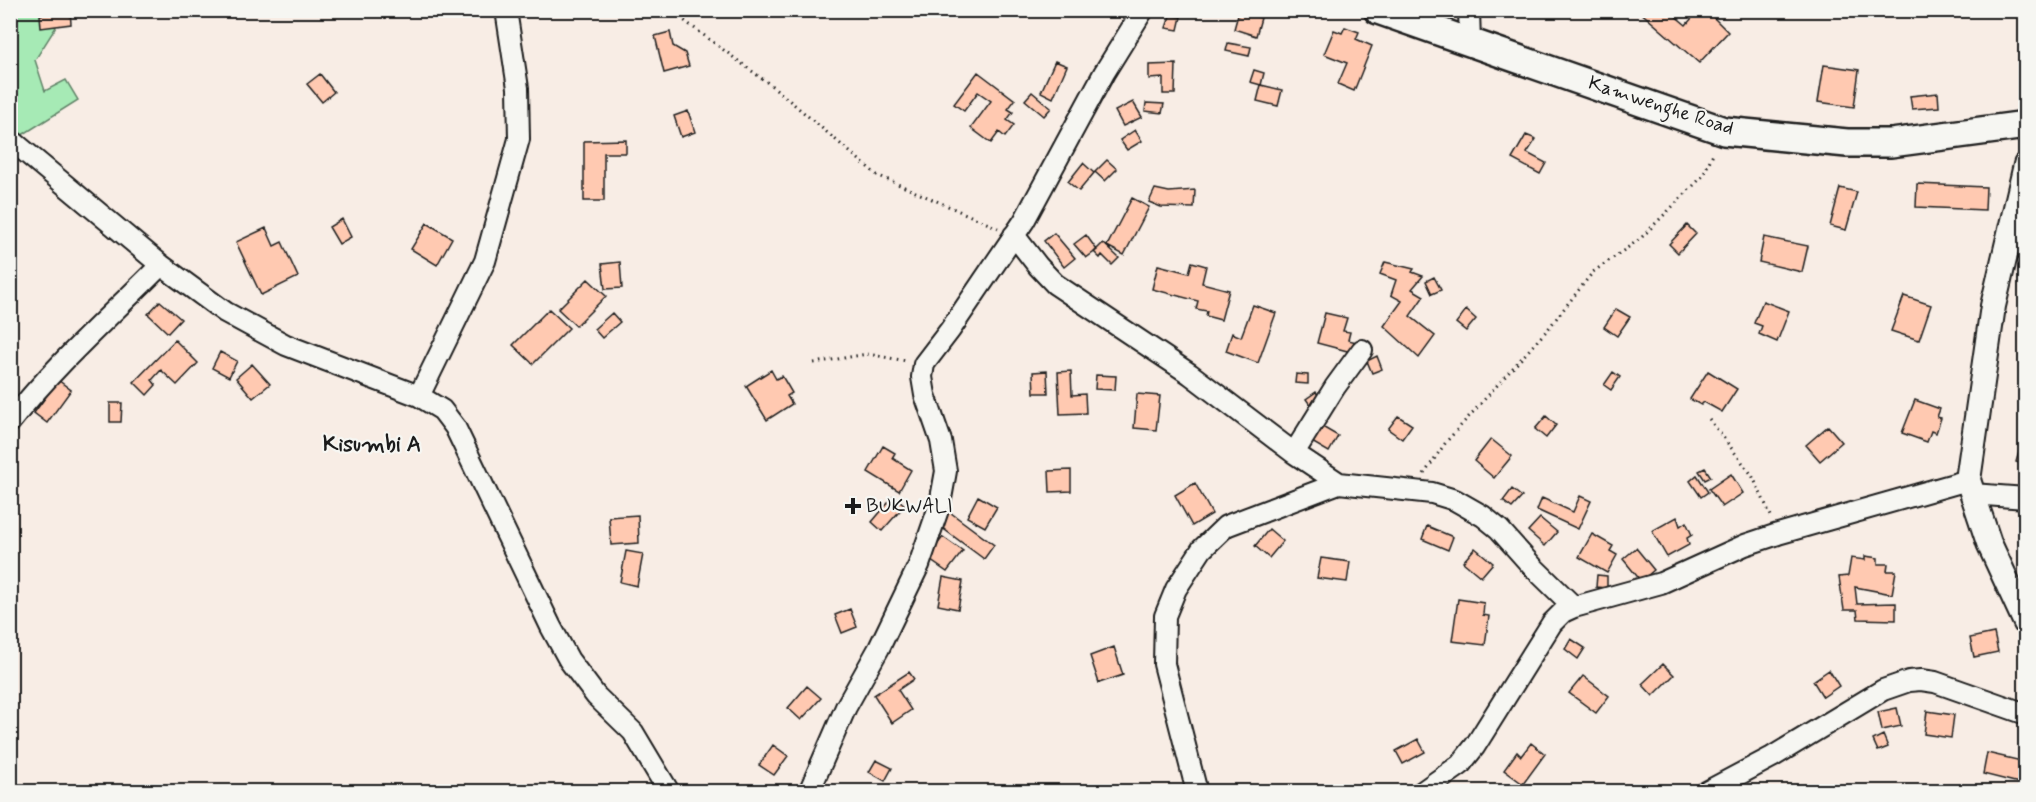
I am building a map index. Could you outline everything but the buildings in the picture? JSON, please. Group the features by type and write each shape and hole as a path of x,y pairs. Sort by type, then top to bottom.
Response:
{"main road":[{"name":"Kamwenghe Road","path":"1378,10 1724,131 1826,142 1891,143 2025,125"}],"street":[{"path":"419,396 485,261 519,139 518,88 506,10"},
{"path":"809,792 846,707 879,648 920,565 940,504 946,471 941,441 925,395 922,377 924,364 950,330 1024,221 1104,74 1143,10"},
{"path":"1469,10 1470,42"},
{"path":"10,139 161,265 225,312 286,345 419,396 442,410 455,428 569,660 596,696 633,732 669,792"},
{"path":"2025,165 1993,306 1970,487 1989,543 2025,623"},
{"path":"1014,235 1055,284 1190,374 1294,453 1339,483"},
{"path":"10,422 69,356 161,265"},
{"path":"1294,453 1335,387 1362,350"},
{"path":"1197,792 1164,664 1165,616 1176,589 1202,549 1226,526 1339,483 1414,490 1455,500 1483,516 1499,529 1532,566 1574,607"},
{"path":"1422,792 1460,765 1475,746 1552,623 1563,612 1660,584 1745,545 1778,534 1970,487 2025,498"},
{"path":"1706,792 1772,757 1883,690 1909,681 1935,682 2025,714"}],"path":[{"path":"670,10 776,89 876,175 1014,235"},
{"path":"1414,490 1446,442 1548,329 1593,272 1640,239 1702,176 1724,131"},
{"path":"814,363 867,354 924,364"},
{"path":"1709,419 1752,475 1778,534"}],"green space":[{"path":"10,11 48,11 56,27 35,60 45,91 66,80 78,100 19,137 11,130"}],"place":[{"name":"BUKWALI","path":"853,506"}],"district":[{"name":"Kisumbi A","path":"372,445"}]}
